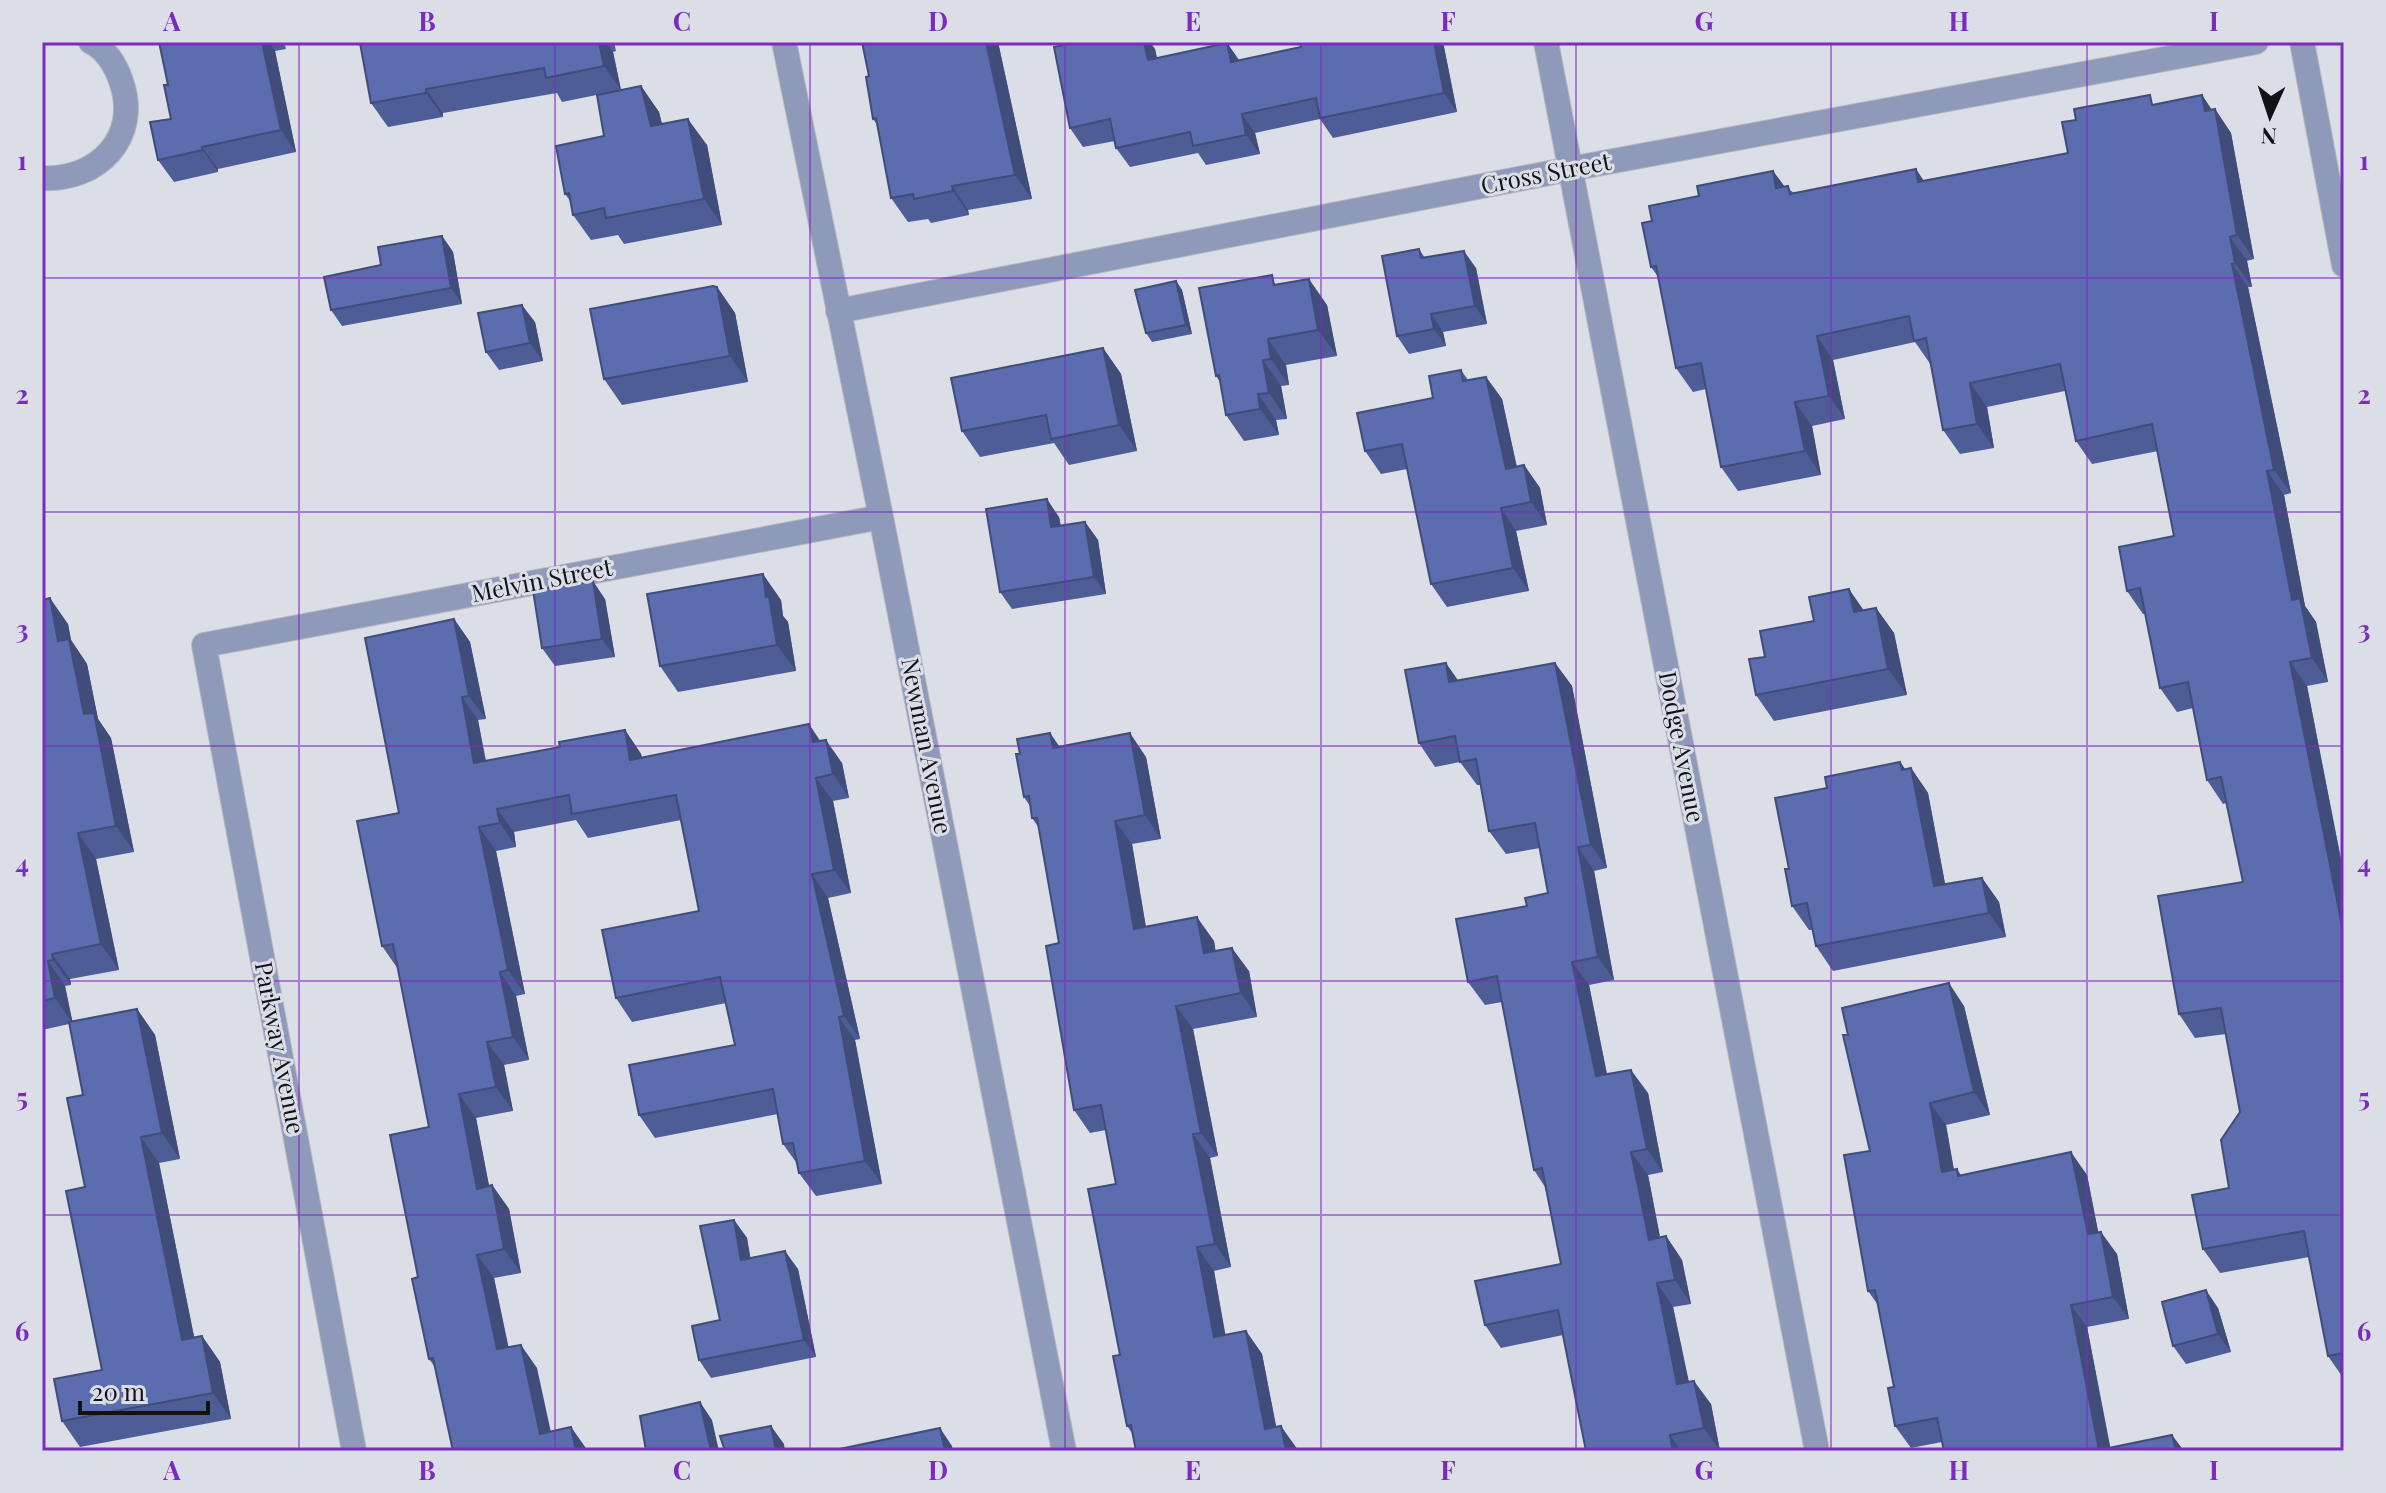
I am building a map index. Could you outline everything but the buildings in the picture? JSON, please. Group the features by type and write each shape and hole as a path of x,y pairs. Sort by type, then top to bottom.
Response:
{"street":[{"path":"42,178 62,179 90,170 112,151 125,124 126,95 117,67 91,42"},
{"name":"Newman Avenue","path":"784,42 881,517 1064,1451"},
{"name":"Dodge Avenue","path":"1546,42 1817,1451"},
{"name":"Cross Street","path":"838,311 1570,169 2256,42"},
{"path":"2302,42 2344,265"},
{"name":"Melvin Street","path":"204,645 881,517"},
{"name":"Parkway Avenue","path":"204,645 354,1451"}]}
